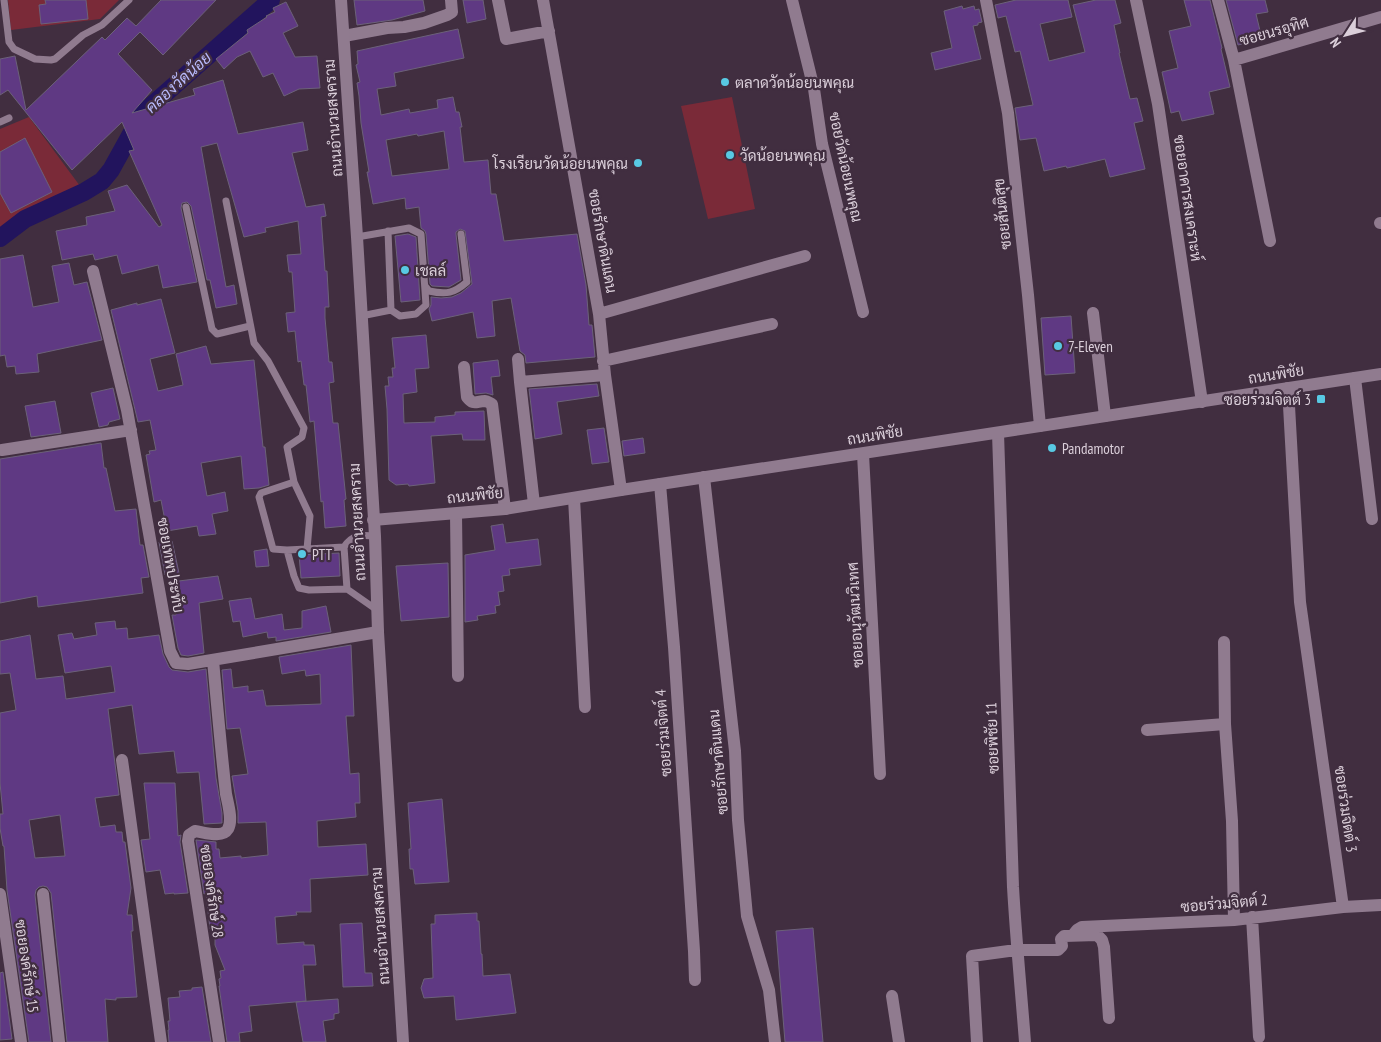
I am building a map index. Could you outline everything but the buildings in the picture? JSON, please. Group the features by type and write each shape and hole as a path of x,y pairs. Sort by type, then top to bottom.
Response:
{"street":[{"name":"ถนนอำนวยสงคราม","path":"341,0 362,316 375,536 378,632 403,1042"},
{"path":"344,36 424,23 452,12 451,0"},
{"path":"498,0 506,39 549,31"},
{"name":"ซอยรักษาดินแดน","path":"543,0 599,314 603,361 621,490"},
{"name":"ซอยวัดน้อยนพคุณ","path":"792,0 814,89 822,144 863,312"},
{"name":"ซอยสันติสุข","path":"986,0 1008,113 1040,426"},
{"name":"ซอยอาคารสงเคราะห์","path":"1136,0 1158,104 1202,402"},
{"path":"1218,0 1234,60 1270,241"},
{"name":"ซอยนรอุทิศ","path":"1234,60 1381,17"},
{"path":"599,314 805,256"},
{"name":"ซอยเทพประทับ","path":"93,271 127,410 170,651 176,664 188,664 378,632"},
{"path":"1093,313 1105,416"},
{"path":"603,361 772,324"},
{"path":"518,358 534,504"},
{"path":"464,367 467,397 470,401 476,403 486,401 492,404 505,509"},
{"name":"ถนนพิชัย","path":"373,520 505,509 1381,374"},
{"path":"520,382 605,375"},
{"path":"1355,378 1372,519"},
{"name":"ซอยร่วมจิตต์ 3","path":"1288,388 1300,602 1343,907"},
{"path":"2,450 131,430"},
{"name":"ซอยพิชัย 11","path":"998,433 1012,877 1016,950 1025,1042"},
{"name":"ซอยอนุวัฒนวิเทศ","path":"863,454 880,774"},
{"name":"ซอยรักษาดินแดน","path":"704,477 735,752 738,820 747,916 769,990 775,1042"},
{"name":"ซอยร่วมจิตต์ 4","path":"660,484 674,657 695,980"},
{"path":"574,498 585,707"},
{"path":"456,514 458,676"},
{"path":"1224,642 1225,724 1232,821 1234,920"},
{"name":"ซอยองค์รักษ์ 28","path":"213,660 230,818 229,827 224,832 217,834 195,831 189,836 188,841 219,1042"},
{"path":"1148,730 1225,724"},
{"path":"122,760 161,1042"},
{"name":"ซอยองค์รักษ์ 15","path":"0,894 21,1042"},
{"path":"43,894 59,1042"},
{"name":"ซอยร่วมจิตต์ 2","path":"1073,935 1076,930 1082,927 1234,920 1343,907 1381,905"},
{"path":"1252,918 1259,1037"},
{"path":"977,1042 972,956 1016,950 1058,950 1062,946 1061,939 1073,935 1097,935 1102,940 1109,1018"},
{"path":"892,996 900,1042"}],"lane":[{"path":"4,0 9,42 14,49 34,59 51,60 55,59 83,34 102,25 129,0"},
{"path":"0,122 9,118"},
{"path":"226,201 254,343 260,354 268,362 304,428 302,437 287,447 294,482 310,516 307,549"},
{"path":"186,207 212,329 217,334 250,326"},
{"path":"357,237 409,228 421,234 425,286 426,305 416,314 400,316 391,310 362,316"},
{"path":"388,232 391,310"},
{"path":"425,286 429,291 442,294 458,290 467,282 461,234"},
{"path":"294,482 261,493 259,497 273,549 344,547"},
{"path":"347,589 344,547 348,540 358,535 375,536"},
{"path":"287,550 299,588 309,590 347,589 378,611"}],"shaded area":[{"path":"8,0 119,0 100,19 11,30"},
{"path":"732,97 755,209 708,219 681,106"},
{"path":"29,117 80,186 23,212 0,229 0,129"}],"waterway":[{"name":"คลองวัดน้อย","path":"0,238 25,219 84,192 102,181 111,170 142,114 271,0"}],"place":[{"name":"ตลาดวัดน้อยนพคุณ","path":"725,82"},
{"name":"วัดน้อยนพคุณ","path":"730,155"},
{"name":"โรงเรียนวัดน้อยนพคุณ","path":"638,163"},
{"name":"เชลล์","path":"405,270"},
{"name":"7-Eleven","path":"1058,346"},
{"name":"ซอยร่วมจิตต์ 3","path":"1321,399"},
{"name":"Pandamotor","path":"1052,448"},
{"name":"PTT","path":"302,554"}]}
